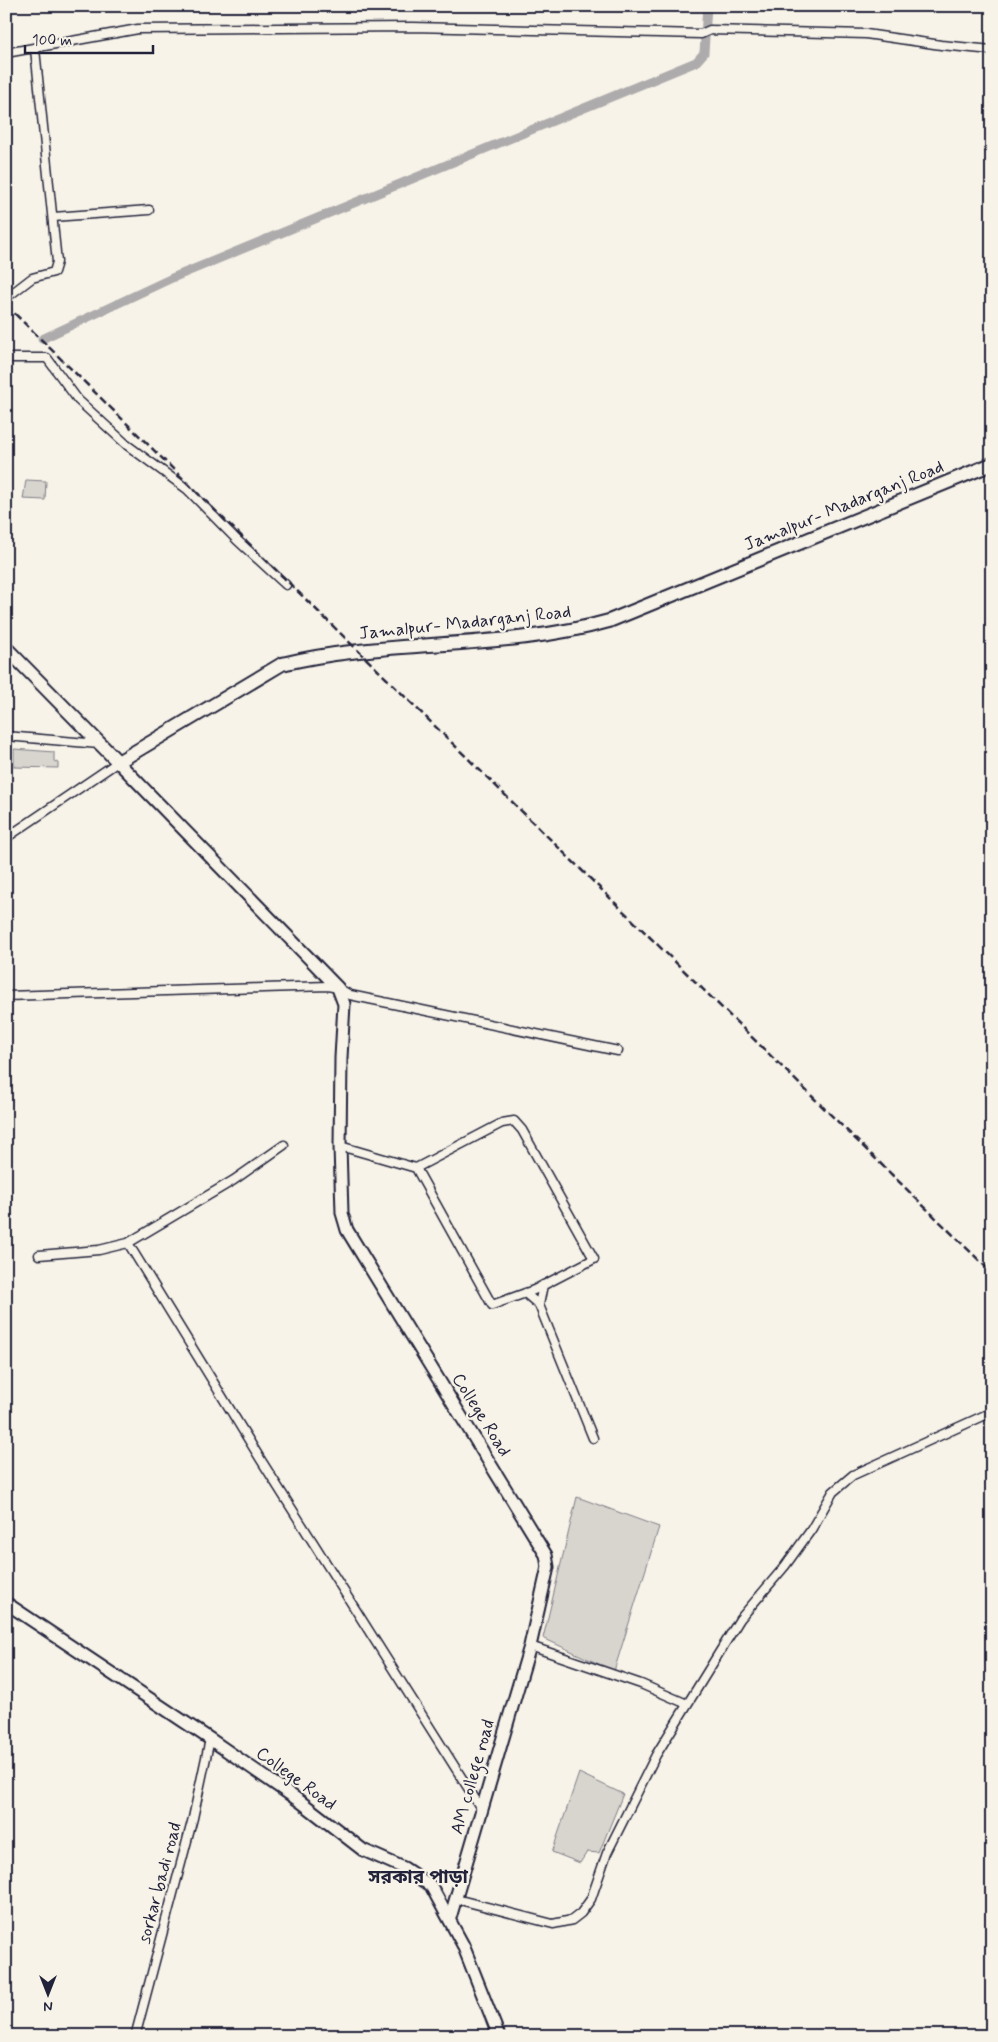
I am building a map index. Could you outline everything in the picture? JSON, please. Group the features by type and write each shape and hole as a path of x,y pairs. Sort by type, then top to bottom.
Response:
{"main road":[{"name":"Jamalpur- Madarganj Road","path":"118,762 282,664 306,658 384,649 572,632 609,621 992,464"},
{"path":"6,648 338,988"},
{"name":"College Road","path":"338,988 344,1004 340,1146 342,1213 347,1230 546,1555 548,1567 530,1646"},
{"name":"College Road","path":"6,1603 210,1739 301,1802 364,1850 404,1868 431,1886 450,1918 499,2036"},
{"name":"AM college road","path":"450,1918 530,1646"}],"street":[{"path":"6,53 138,30 413,27 701,34 710,30 866,34 992,50"},
{"path":"6,298 32,278 54,272 57,262 35,49"},
{"path":"53,217 149,210"},
{"path":"6,358 47,358 78,400 127,445 188,489 237,540 286,585"},
{"path":"6,736 99,744"},
{"path":"6,838 118,762"},
{"path":"6,996 328,986 338,988 350,995 618,1051"},
{"path":"340,1146 416,1168 502,1123 514,1121 522,1130 594,1259 543,1286 492,1305 416,1168"},
{"path":"40,1254 99,1250 128,1243 234,1180 284,1145"},
{"path":"128,1243 261,1460 482,1810"},
{"path":"539,1305 543,1286"},
{"path":"525,1293 539,1305 593,1438"},
{"path":"456,1899 553,1924 572,1920 581,1913 591,1899 607,1853 636,1791 687,1704 740,1620 785,1566 811,1530 833,1492 842,1483 880,1462 992,1412"},
{"path":"530,1646 641,1684 687,1704"},
{"name":"sorkar badi road","path":"136,2033 193,1818 210,1739"}],"shaded area":[{"path":"26,480 46,481 45,500 23,499"},
{"path":"6,589 9,589 10,619 7,636"},
{"path":"14,749 54,752 54,761 58,763 58,768 14,767"},
{"path":"577,1497 659,1527 614,1671 543,1638"},
{"path":"579,1773 623,1794 599,1853 587,1852 580,1863 552,1852"}],"waterway":[{"path":"42,339 172,278 696,62 704,53 707,6"}],"railway":[{"path":"6,305 992,1273"}],"district":[{"name":"সরকার পাড়া","path":"418,1877"}]}
